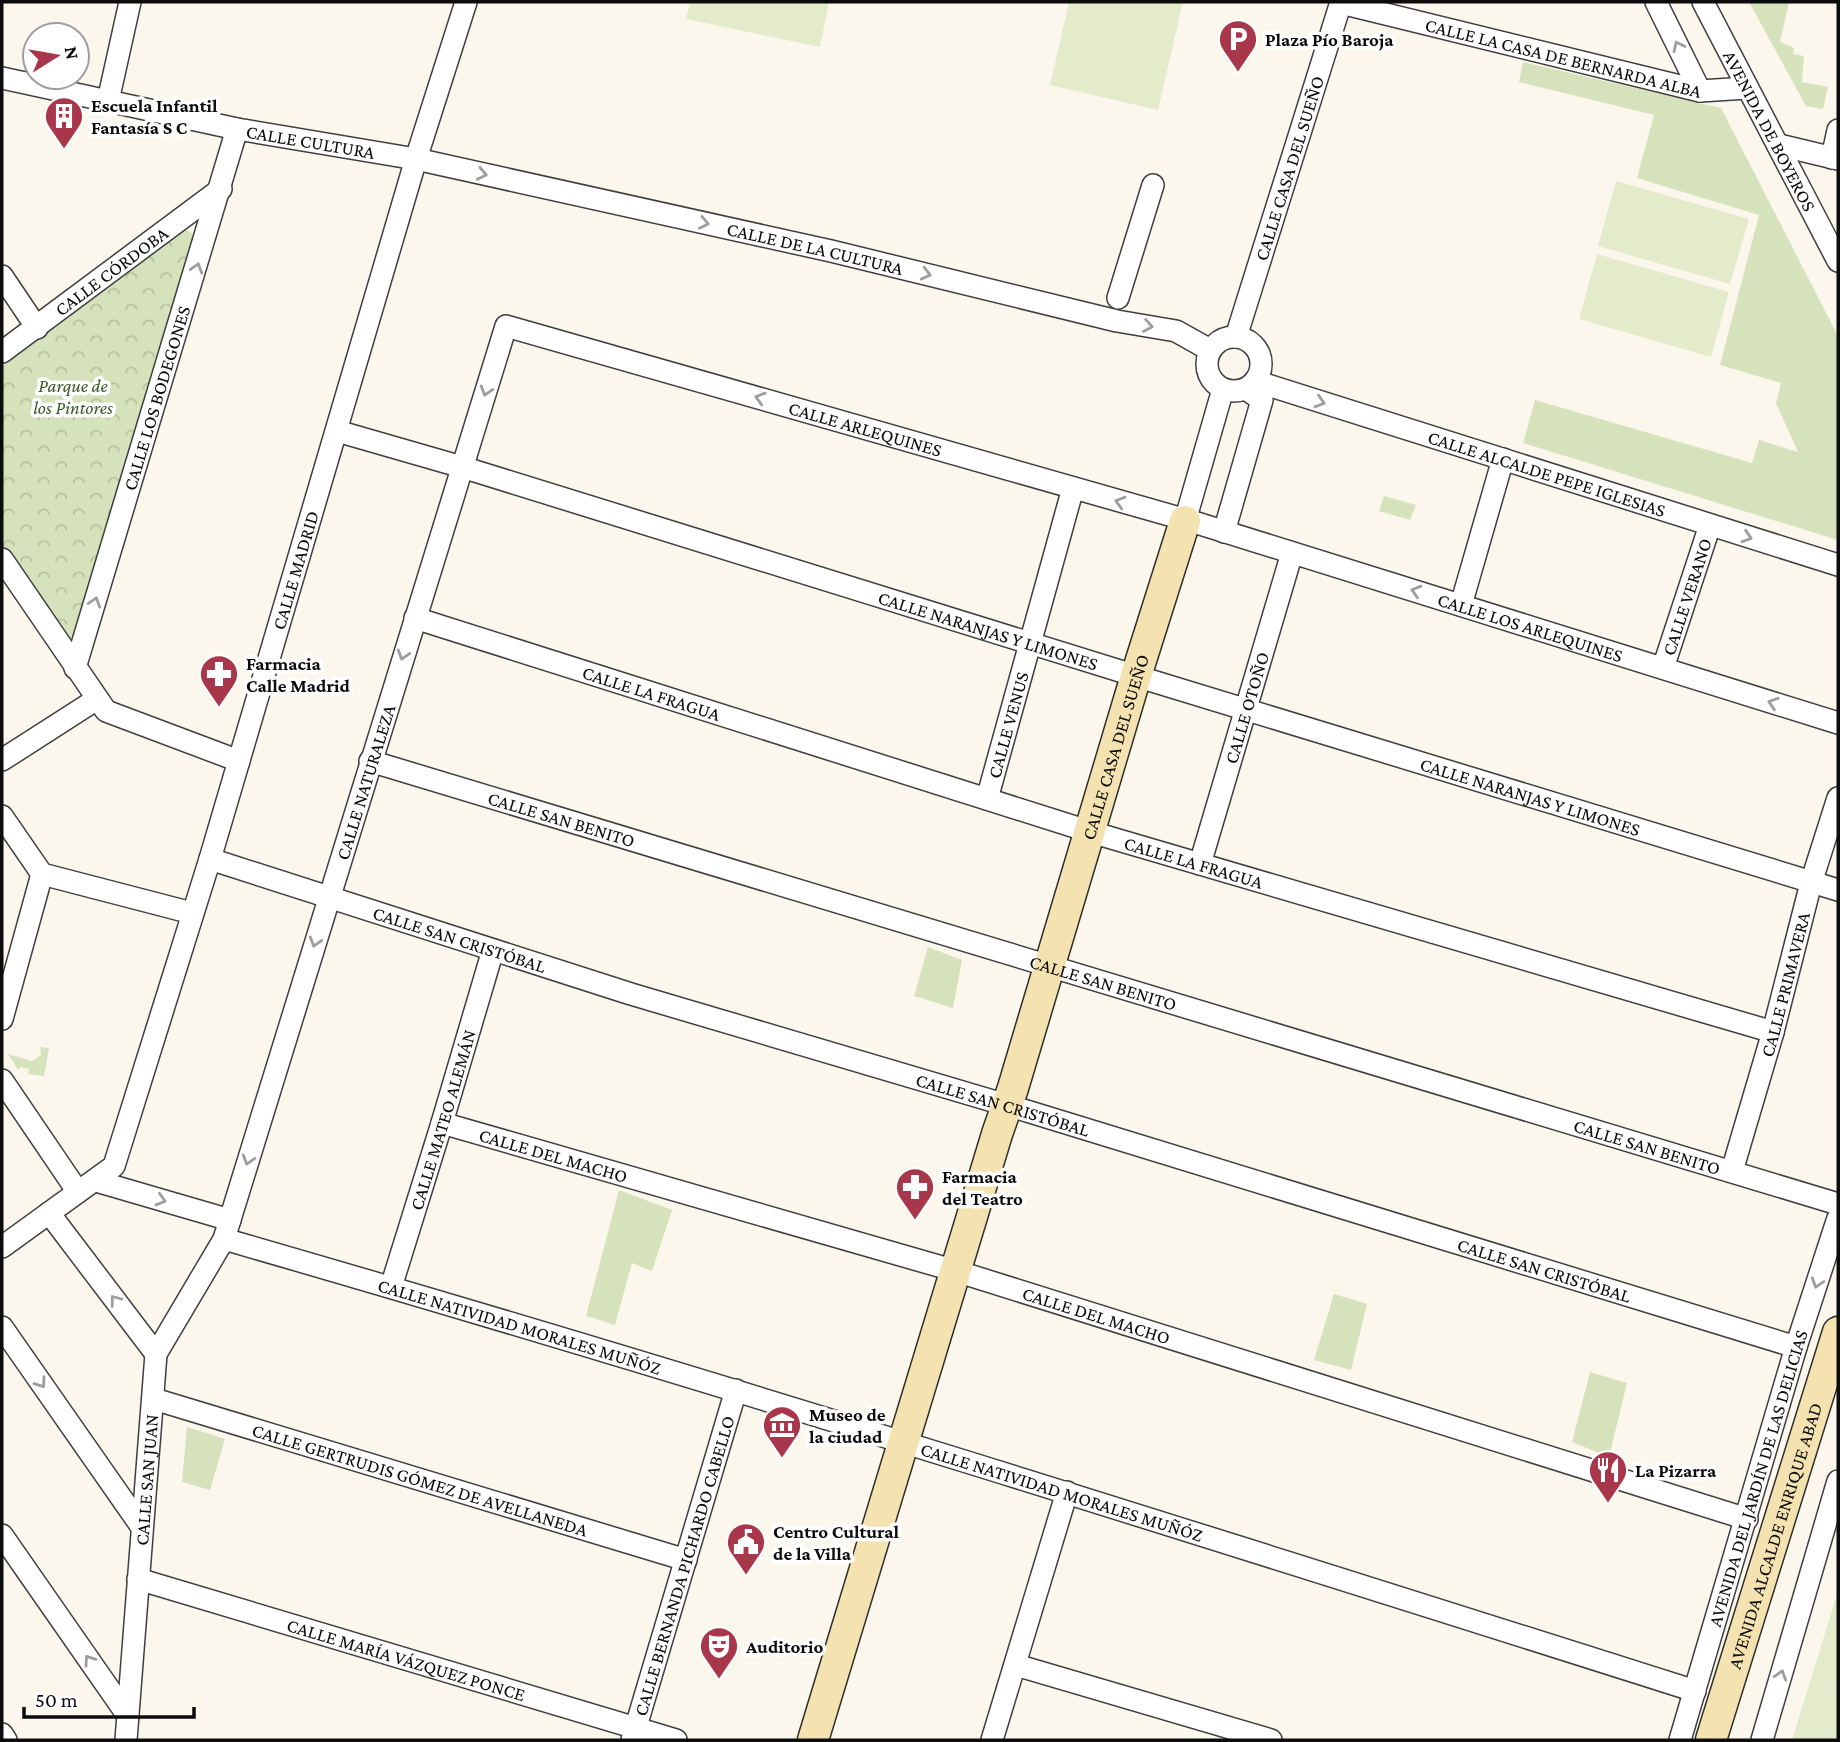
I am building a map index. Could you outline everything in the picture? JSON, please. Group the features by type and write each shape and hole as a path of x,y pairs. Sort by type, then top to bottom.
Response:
{"street":[{"path":"108,101 130,2"},
{"name":"CALLE MADRID","path":"2,1247 114,1166 210,859 416,159 466,2"},
{"name":"CALLE LA CASA DE BERNARDA ALBA","path":"1341,2 1700,91 1746,88"},
{"name":"CALLE CASA DEL SUEÑO","path":"1236,337 1341,2"},
{"path":"1656,2 1700,91"},
{"name":"AVENIDA DE BOYEROS","path":"1703,2 1838,261"},
{"name":"CALLE CULTURA","path":"2,78 237,129 416,159"},
{"name":"CALLE LOS BODEGONES","path":"75,668 237,129"},
{"path":"1779,145 1835,158 1838,130"},
{"name":"CALLE DE LA CULTURA","path":"416,159 831,251 1117,321 1175,331 1210,350"},
{"path":"1118,298 1153,185"},
{"name":"CALLE CÓRDOBA","path":"2,352 221,189"},
{"path":"2,276 37,328"},
{"name":"CALLE NATURALEZA","path":"227,1229 506,326"},
{"name":"CALLE ARLEQUINES","path":"506,326 1224,532"},
{"path":"1236,337 1252,343 1261,357 1259,374 1250,385 1238,391 1223,389 1209,377 1207,368 1210,350 1221,340 1236,337"},
{"path":"1224,532 1262,400 1250,385"},
{"name":"CALLE ALCALDE PEPE IGLESIAS","path":"1250,385 1503,459 1838,565"},
{"name":"CALLE CASA DEL SUEÑO","path":"813,1740 1091,832 1223,389"},
{"name":"CALLE NARANJAS Y LIMONES","path":"337,431 462,467 1838,890"},
{"path":"1461,605 1503,459"},
{"name":"CALLE VENUS","path":"987,799 1073,488"},
{"name":"CALLE VERANO","path":"1663,668 1710,525"},
{"name":"CALLE LOS ARLEQUINES","path":"1224,532 1838,723"},
{"name":"CALLE OTOÑO","path":"1200,864 1292,553"},
{"path":"2,559 106,711 239,761"},
{"name":"CALLE LA FRAGUA","path":"415,618 1091,832 1773,1032"},
{"path":"2,760 97,699"},
{"name":"CALLE SAN BENITO","path":"370,761 1838,1204"},
{"name":"CALLE PRIMAVERA","path":"1732,1171 1773,1032 1811,883 1838,798"},
{"path":"2,816 42,874 192,913"},
{"name":"CALLE SAN CRISTÓBAL","path":"210,859 493,950 1796,1347"},
{"path":"2,1019 42,874"},
{"name":"CALLE MATEO ALEMÁN","path":"391,1287 493,950"},
{"path":"2,1080 87,1186"},
{"name":"CALLE DEL MACHO","path":"442,1123 956,1271 1747,1519"},
{"name":"CALLE NATIVIDAD MORALES MUÑÓZ","path":"87,1186 227,1229 391,1287 736,1390 902,1444 1068,1492 1695,1690"},
{"path":"49,1213 156,1354"},
{"name":"AVENIDA DEL JARDÍN DE LAS DELICIAS","path":"1680,1740 1796,1347 1838,1218"},
{"name":"CALLE SAN JUAN","path":"126,1740 156,1354 227,1229"},
{"path":"2,1327 141,1526"},
{"name":"AVENIDA ALCALDE ENRIQUE ABAD","path":"1711,1740 1838,1332"},
{"name":"AVENIDA ALCALDE ENRIQUE ABAD","path":"1725,1740 1806,1498 1838,1385"},
{"name":"CALLE BERNANDA PICHARDO CABELLO","path":"634,1735 736,1390"},
{"name":"CALLE GERTRUDIS GÓMEZ DE AVELLANEDA","path":"154,1399 686,1560"},
{"path":"1762,1740 1838,1481"},
{"path":"992,1740 1068,1492"},
{"path":"2,1535 128,1716"},
{"name":"CALLE MARÍA VÁZQUEZ PONCE","path":"138,1579 634,1735 676,1740"},
{"path":"1016,1665 1270,1740"},
{"path":"2,1734 6,1740"}],"green space":[{"path":"690,2 829,2 820,47 686,19"},
{"path":"1069,2 1183,2 1158,110 1050,85"},
{"path":"1749,2 1789,2 1780,42 1794,48 1793,54 1804,56 1802,82 1828,87 1823,109 1806,106"},
{"path":"1523,62 1721,108 1838,336 1838,540 1523,443 1535,400 1752,463 1759,440 1798,452 1776,403 1781,383 1720,365 1759,215 1637,178 1654,115 1519,82"},
{"path":"1616,181 1749,219 1730,284 1598,246"},
{"name":"Parque de los Pintores","path":"184,230 191,232 194,241 74,637 69,638 62,634 2,546 2,361"},
{"path":"1597,254 1729,292 1711,357 1579,319"},
{"path":"1384,496 1416,505 1410,520 1379,511"},
{"path":"928,947 962,960 953,1008 914,996"},
{"path":"40,1047 49,1048 44,1076 28,1074 29,1069 20,1067 18,1070 8,1054 32,1061 41,1055"},
{"path":"619,1190 672,1210 652,1271 632,1263 615,1325 586,1316"},
{"path":"1334,1294 1367,1304 1351,1370 1314,1360"},
{"path":"1590,1372 1627,1383 1609,1457 1572,1442"},
{"path":"187,1427 225,1439 210,1490 182,1482"},
{"path":"1838,1591 1838,1740 1792,1740"}],"place":[{"name":"Plaza Pío Baroja","path":"1238,73"},
{"name":"Escuela Infantil Fantasía S C","path":"64,150"},
{"name":"Farmacia Calle Madrid","path":"219,708"},
{"name":"Farmacia del Teatro","path":"915,1221"},
{"name":"Museo de la ciudad","path":"782,1459"},
{"name":"La Pizarra","path":"1608,1504"},
{"name":"Centro Cultural de la Villa","path":"746,1576"},
{"name":"Auditorio","path":"719,1680"}]}
